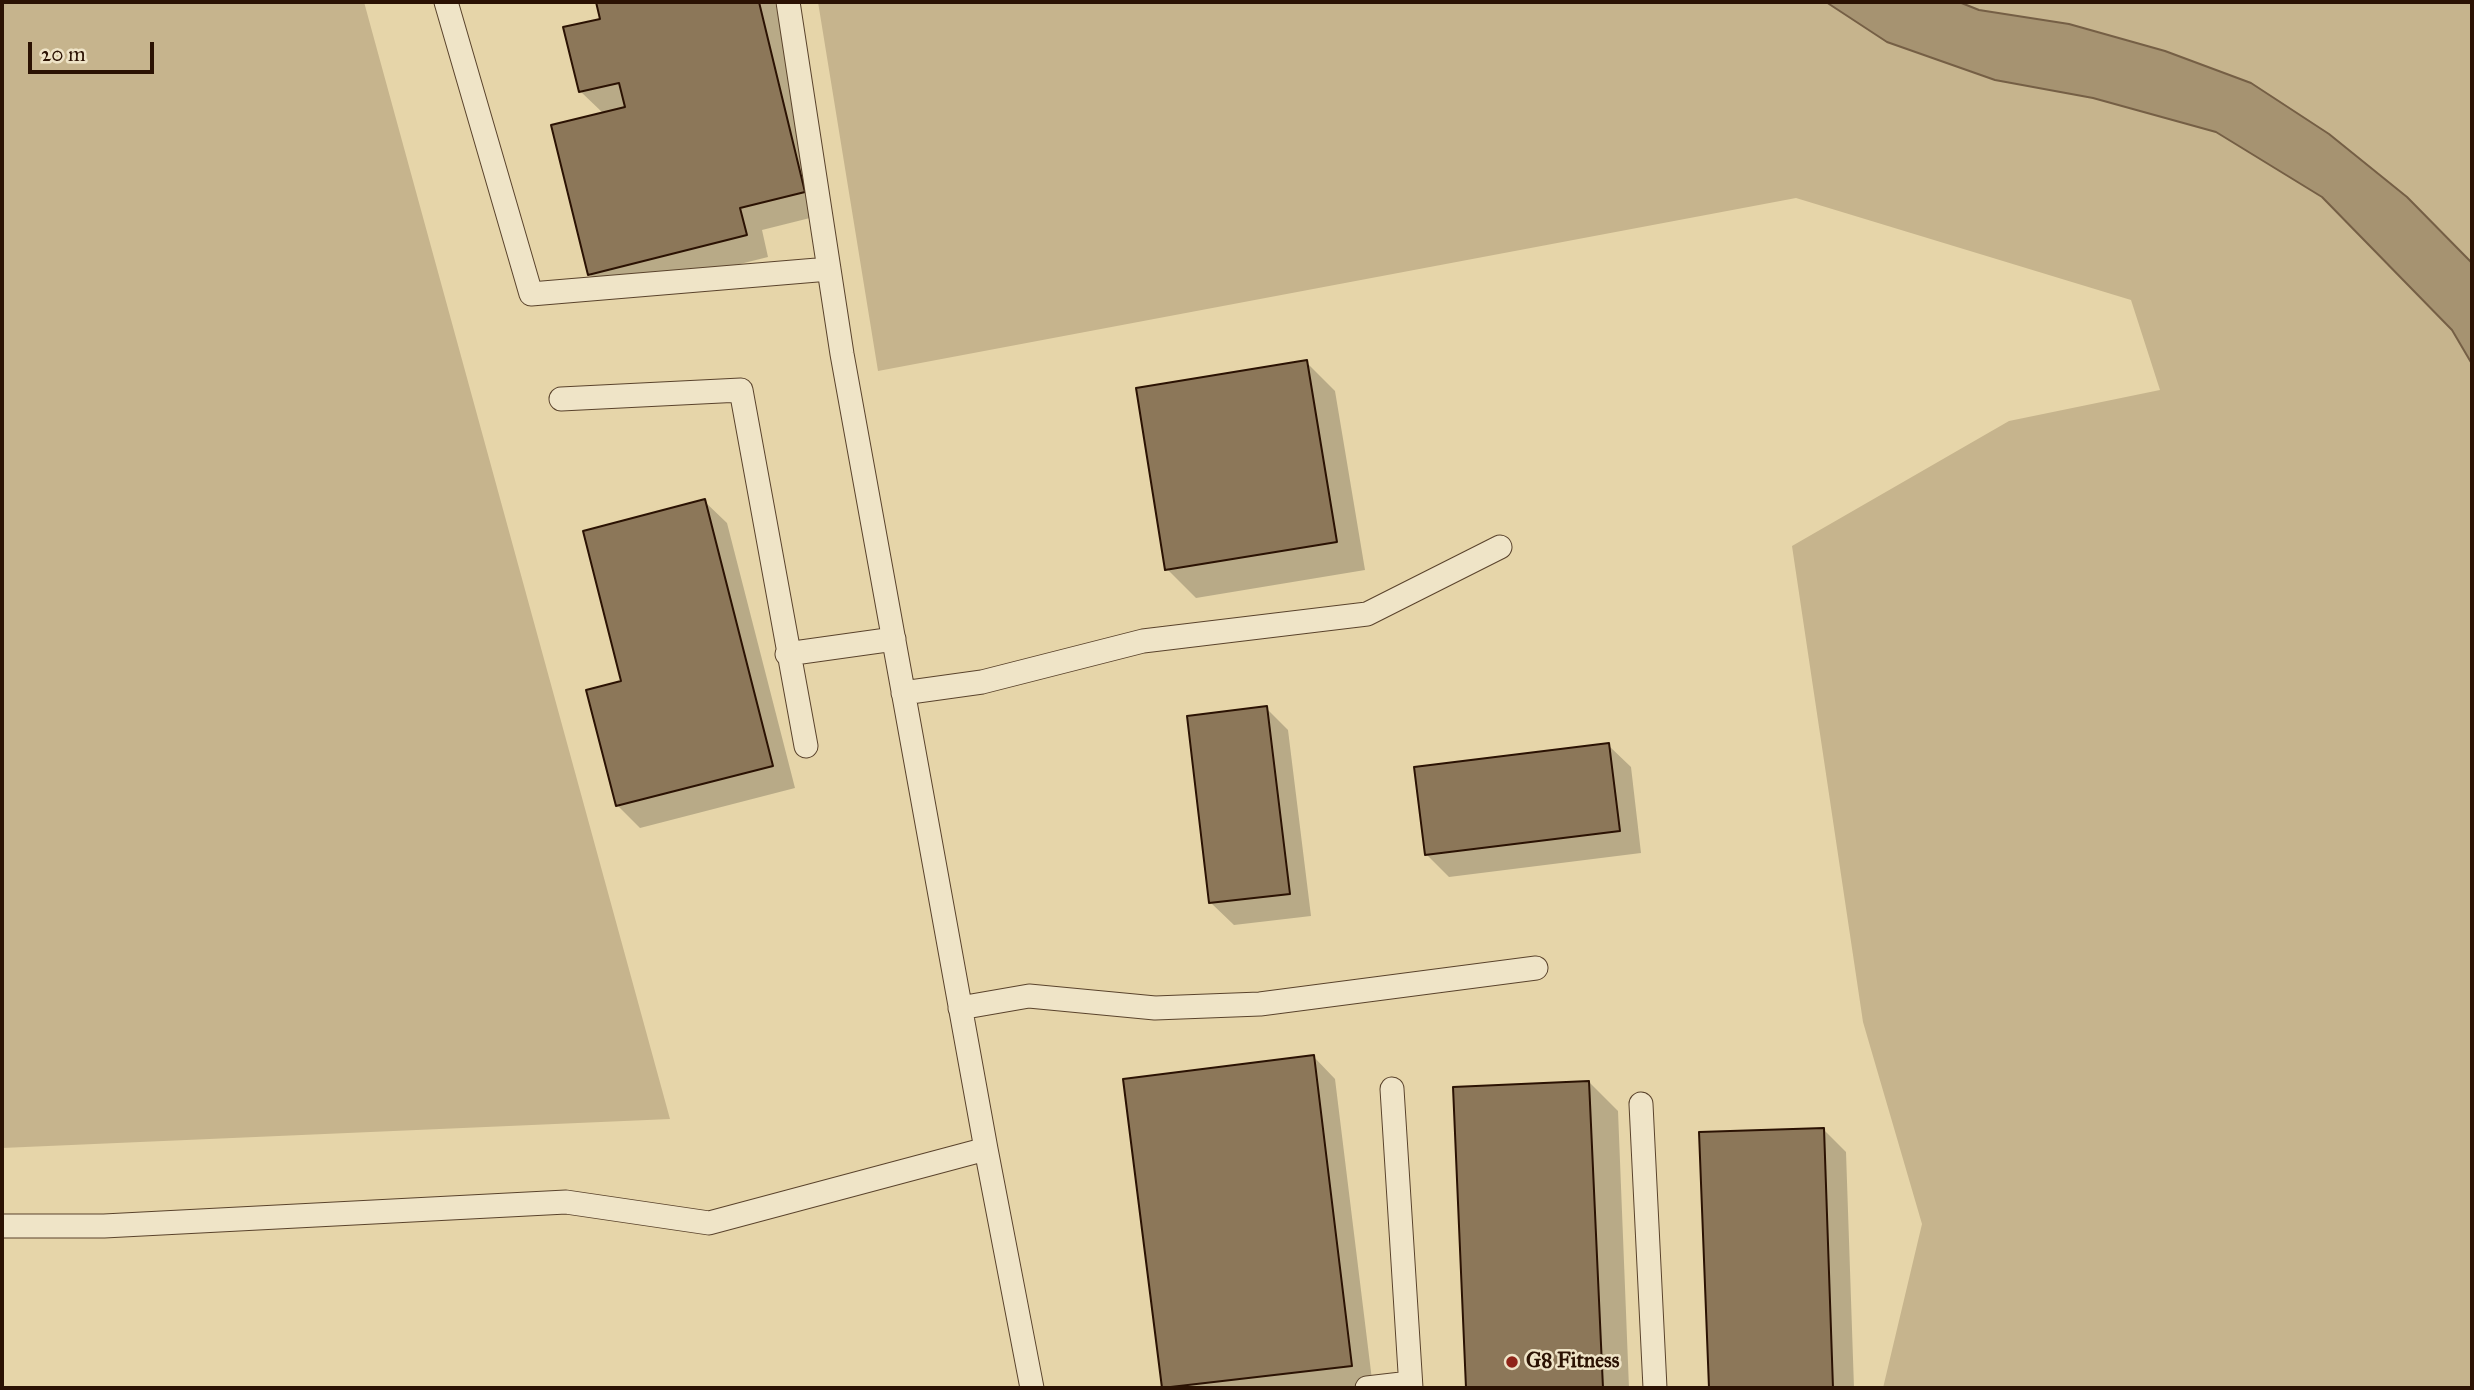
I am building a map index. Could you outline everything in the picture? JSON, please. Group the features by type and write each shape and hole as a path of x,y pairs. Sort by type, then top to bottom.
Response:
{"lane":[{"path":"446,2 531,294 829,269"},
{"path":"788,2 829,269 903,693 1032,1388"},
{"path":"561,400 741,390 787,654 806,746"},
{"path":"903,693 982,682 1143,641 1367,614 1500,547"},
{"path":"787,654 894,639"},
{"path":"960,1008 1029,996 1155,1008 1260,1004 1536,968"},
{"path":"1367,1388 1410,1386 1392,1089"},
{"path":"1641,1104 1655,1388"},
{"path":"2,1226 104,1226 566,1202 709,1223 986,1149"}],"shaded area":[{"path":"2,2 364,2 670,1119 2,1148"},
{"path":"818,2 1826,2 1887,42 1995,80 2093,98 2216,132 2322,197 2452,330 2472,364 2472,1388 1883,1388 1922,1224 1863,1022 1792,546 2009,421 2160,390 2131,300 1796,198 878,371"},
{"path":"1826,2 1959,2 1979,10 2069,24 2165,51 2251,83 2329,134 2407,197 2472,263 2472,364 2452,330 2322,197 2216,132 2093,98 1995,80 1887,42"},
{"path":"1959,2 2472,2 2472,263 2407,197 2165,51 2069,24 1979,10"}],"building":[{"path":"596,2 759,2 805,192 740,208 747,235 588,275 551,125 625,107 619,83 579,92 563,27 600,19"},
{"path":"1307,360 1337,542 1165,570 1136,388"},
{"path":"705,499 773,766 616,806 586,690 621,681 583,531"},
{"path":"1267,706 1290,894 1209,903 1187,716"},
{"path":"1609,743 1620,831 1425,855 1414,767"},
{"path":"1314,1055 1352,1366 1162,1388 1123,1079"},
{"path":"1589,1081 1603,1388 1466,1388 1453,1087"},
{"path":"1824,1128 1833,1388 1709,1388 1699,1132"}],"place":[{"name":"G8 Fitness","path":"1512,1362"}]}
